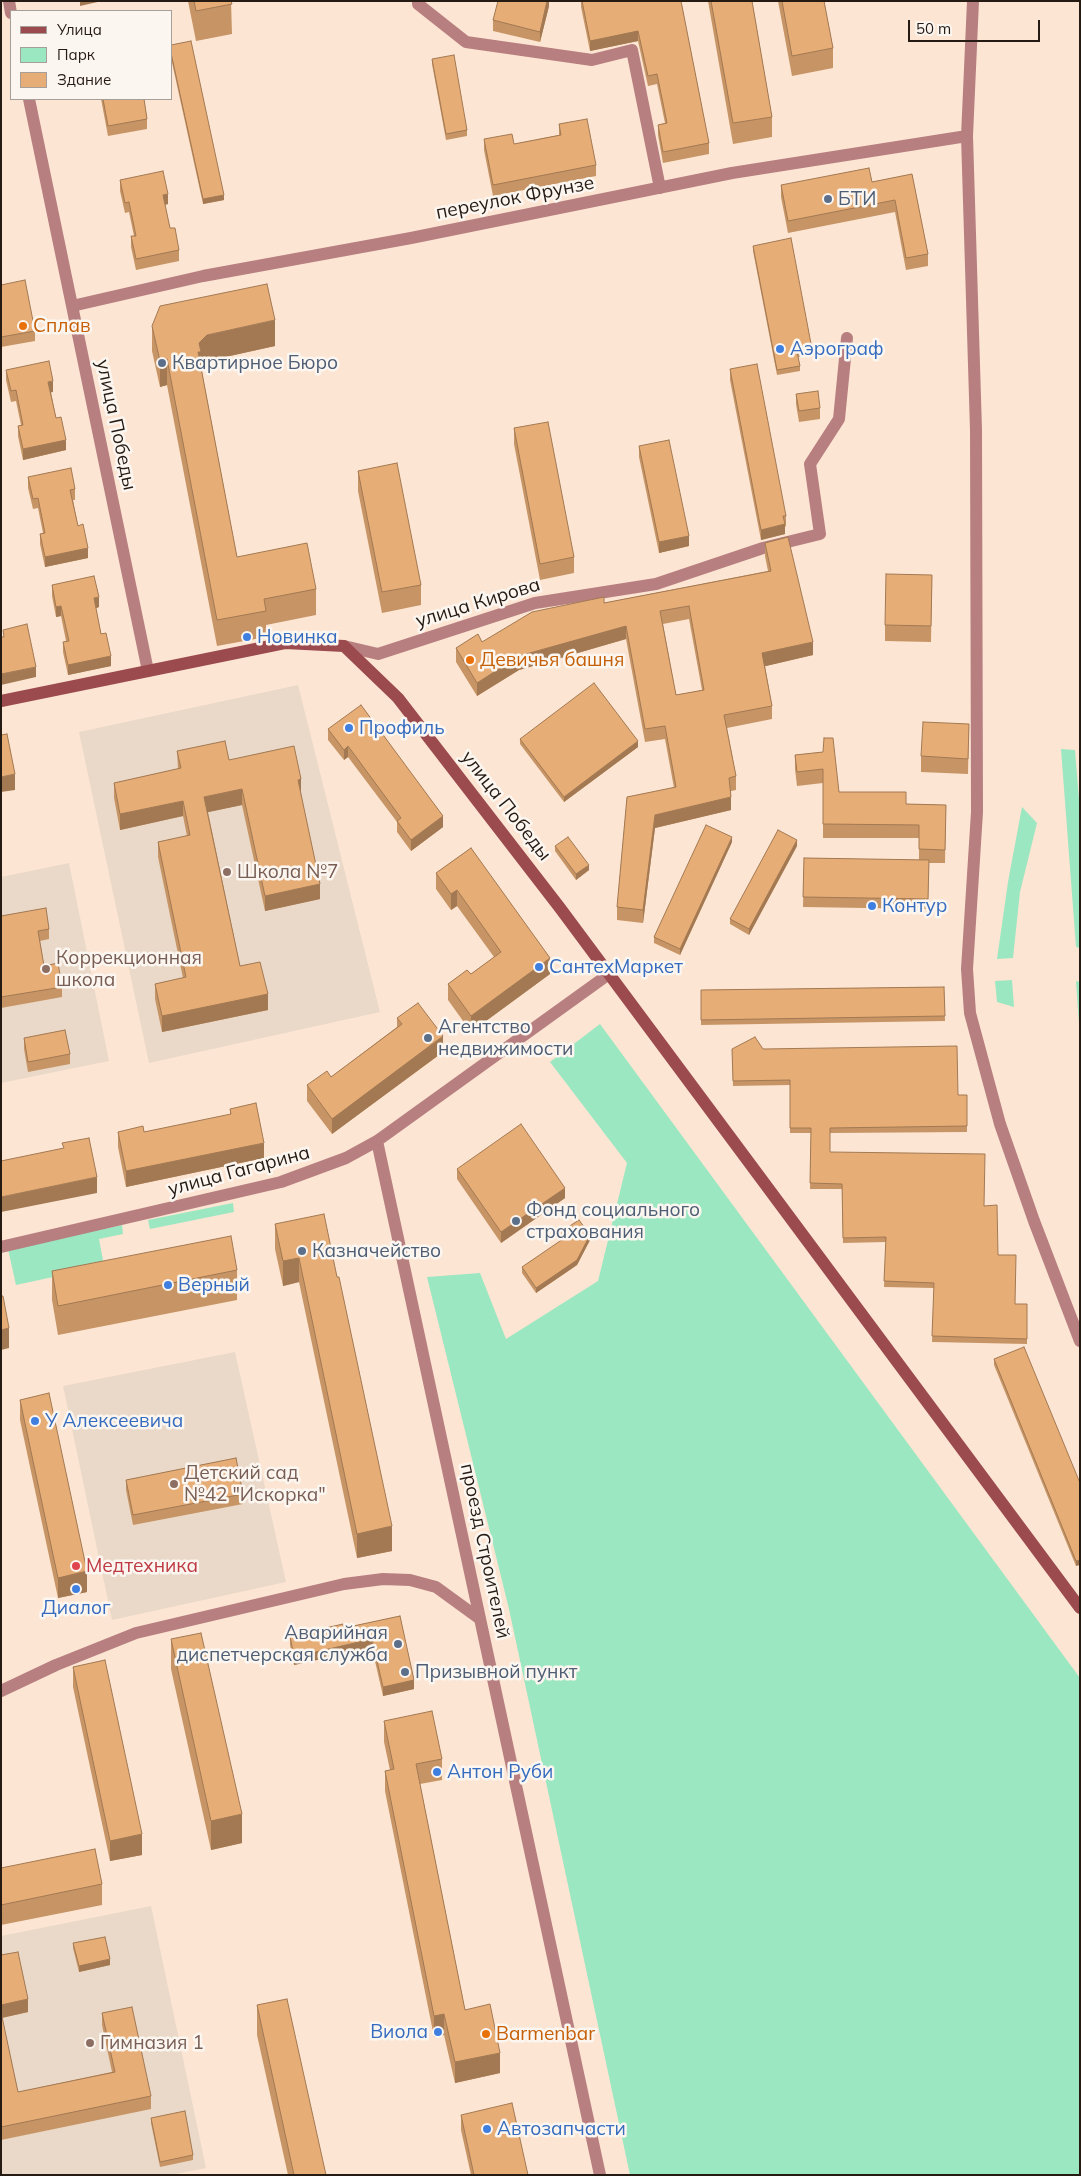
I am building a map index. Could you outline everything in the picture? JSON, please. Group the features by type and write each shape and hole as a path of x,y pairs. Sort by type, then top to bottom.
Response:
{"street":[{"path":"418,1 418,4 466,42 592,60 632,50 660,188"},
{"path":"973,1 967,136 976,430 978,652 977,812 967,969 970,1013 1000,1124 1034,1221 1080,1341"},
{"name":"улица Победы","path":"29,100 148,671"},
{"name":"переулок Фрунзе","path":"72,306 203,276 790,162 967,136"},
{"name":"улица Кирова","path":"1,702 285,642 344,646 378,654 536,603 656,584 763,548 820,534 810,464 839,419 847,338"},
{"name":"улица Победы","path":"344,646 398,698 609,974 1080,1608"},
{"name":"улица Гагарина","path":"1,1247 281,1182 346,1158 377,1141 609,974"},
{"name":"проезд Строителей","path":"377,1141 600,2175"},
{"path":"1,1691 98,1647 136,1633 344,1584 383,1580 410,1580 436,1586 480,1619"}],"shaded area":[{"name":"Школа №7","path":"298,685 380,1012 149,1063 79,732"},
{"name":"Коррекционная школа","path":"69,863 109,1061 1,1083 1,877"},
{"name":"Детский сад №42 \"Искорка\"","path":"235,1352 286,1582 112,1620 63,1386"},
{"name":"Гимназия 1","path":"151,1906 206,2168 171,2175 1,2175 1,1936"}],"green space":[{"path":"1061,749 1075,750 1080,812 1080,948 1076,947"},
{"path":"1022,807 1037,823 1020,892 1013,958 997,959 1008,882"},
{"path":"1012,980 1014,1007 997,1002 995,981"},
{"path":"1076,981 1080,982 1080,1024 1079,1024"},
{"path":"600,1024 1080,1678 1080,2175 630,2175 509,1609 427,1277 480,1273 506,1339 598,1281 627,1163 550,1062"},
{"path":"233,1203 234,1212 150,1229 148,1220"},
{"path":"122,1225 123,1234 99,1239 104,1266 16,1285 8,1249"}],"building":[{"path":"194,1 231,1 232,4 196,11"},
{"path":"498,1 547,1 540,32 493,20"},
{"path":"582,1 681,1 709,143 663,152 658,125 667,123 657,74 648,76 638,31 590,41"},
{"path":"711,1 752,1 772,117 733,123"},
{"path":"782,1 824,1 833,48 792,56"},
{"path":"191,41 224,195 203,199 172,58 172,45"},
{"path":"454,55 467,130 446,134 432,59"},
{"path":"103,100 144,100 147,119 108,126"},
{"path":"587,119 596,165 493,185 484,139 512,134 514,144 561,135 559,124"},
{"path":"869,168 872,182 912,174 928,254 906,258 895,200 788,221 781,185"},
{"path":"163,171 168,194 163,195 170,228 175,228 179,250 136,259 131,236 136,236 129,202 125,203 120,180"},
{"path":"791,238 812,349 797,352 800,366 777,370 753,246"},
{"path":"25,280 35,331 1,337 1,285"},
{"path":"267,284 275,320 207,335 199,343 201,352 198,352 237,557 307,543 316,589 264,599 266,611 217,620 167,359 160,361 152,326 160,306"},
{"path":"49,361 53,381 48,382 56,418 61,417 66,440 23,449 18,426 23,425 16,390 11,391 6,370"},
{"path":"757,364 786,516 783,516 785,524 761,530 730,369"},
{"path":"818,391 820,408 799,411 796,394"},
{"path":"548,422 574,557 540,564 514,428"},
{"path":"669,440 689,536 659,542 639,446"},
{"path":"397,463 421,585 382,592 358,471"},
{"path":"71,468 75,489 70,490 78,526 83,524 88,548 45,557 40,534 45,533 38,498 33,499 28,477"},
{"path":"788,537 813,642 762,653 772,706 724,715 736,776 729,778 731,797 655,815 643,910 617,907 627,797 676,787 665,726 645,729 626,626 519,656 477,683 456,648 478,634 482,642 532,612 604,597 604,603 771,571 765,543","holes":["689,606 704,690 676,695 660,611"]},
{"path":"886,574 932,575 931,626 885,625"},
{"path":"94,576 99,597 94,598 101,634 106,633 111,656 68,665 63,642 69,641 61,606 56,607 52,585"},
{"path":"27,624 36,667 1,674 1,637 4,637 3,630"},
{"path":"594,683 638,741 564,797 520,739"},
{"path":"361,705 443,816 411,840 397,821 401,818 348,746 344,750 328,729"},
{"path":"923,722 969,724 968,759 921,756"},
{"path":"7,734 15,774 1,777 1,735"},
{"path":"824,738 833,738 839,792 906,792 906,804 946,805 945,850 919,849 919,825 823,824 823,769 797,772 795,755 823,752"},
{"path":"225,741 229,760 294,746 301,779 298,780 320,884 265,896 242,789 204,797 240,966 260,962 268,994 162,1016 155,984 186,977 158,842 190,835 183,801 120,814 114,783 181,768 177,751"},
{"path":"706,825 732,837 680,949 654,937"},
{"path":"778,830 797,840 749,929 730,919"},
{"path":"568,837 589,865 576,874 555,846"},
{"path":"471,848 550,958 471,1016 448,984 467,970 471,974 501,952 457,890 451,894 436,873"},
{"path":"804,858 929,860 928,899 803,897"},
{"path":"46,908 49,929 38,931 44,966 58,963 62,987 1,997 1,916"},
{"path":"944,987 945,1016 701,1020 701,990"},
{"path":"418,1003 443,1036 332,1119 307,1085 327,1071 331,1077 402,1024 397,1018"},
{"path":"65,1030 70,1054 28,1062 24,1038"},
{"path":"755,1037 763,1049 957,1046 958,1095 967,1095 967,1126 830,1128 830,1152 985,1154 984,1206 997,1205 998,1255 1016,1255 1015,1304 1027,1304 1027,1339 932,1336 934,1283 884,1281 886,1237 843,1238 842,1184 810,1183 811,1128 790,1128 790,1080 733,1081 732,1049"},
{"path":"256,1103 264,1143 126,1171 118,1132 143,1126 144,1132 231,1114 230,1109"},
{"path":"521,1124 565,1188 501,1232 457,1169"},
{"path":"89,1138 97,1177 1,1197 1,1161 64,1148 62,1143"},
{"path":"324,1214 392,1526 357,1534 299,1258 283,1261 275,1224"},
{"path":"579,1220 590,1235 577,1260 536,1288 522,1267 563,1239 559,1233"},
{"path":"231,1236 237,1270 58,1306 52,1271"},
{"path":"1,1296 3,1296 9,1328 1,1330"},
{"path":"1024,1347 1080,1483 1080,1560 1076,1561 994,1359"},
{"path":"49,1393 87,1571 58,1578 20,1400"},
{"path":"236,1458 243,1494 133,1515 126,1480"},
{"path":"400,1616 414,1680 383,1687 372,1639 294,1657 290,1636 343,1624 344,1628"},
{"path":"201,1633 242,1814 211,1821 171,1639"},
{"path":"105,1660 142,1834 110,1841 73,1667"},
{"path":"432,1711 442,1759 416,1764 465,2010 490,2004 500,2053 455,2062 444,2014 434,2016 385,1771 394,1769 384,1721"},
{"path":"95,1849 102,1884 1,1905 1,1868"},
{"path":"105,1937 110,1959 79,1966 73,1943"},
{"path":"18,1952 28,1999 1,2005 1,1955"},
{"path":"287,1999 326,2175 294,2175 257,2005"},
{"path":"132,2007 151,2096 1,2127 1,2012 18,2092 115,2072 102,2013"},
{"path":"512,2103 528,2175 474,2175 461,2115"},
{"path":"185,2111 193,2155 160,2162 151,2118"}],"place":[{"name":"БТИ","path":"828,199"},
{"name":"Сплав","path":"23,326"},
{"name":"Аэрограф","path":"780,349"},
{"name":"Квартирное Бюро","path":"162,363"},
{"name":"Новинка","path":"247,637"},
{"name":"Девичья башня","path":"470,660"},
{"name":"Профиль","path":"349,728"},
{"name":"Школа №7","path":"227,872"},
{"name":"Контур","path":"872,906"},
{"name":"СантехМаркет","path":"539,967"},
{"name":"Коррекционная школа","path":"46,969"},
{"name":"Агентство недвижимости","path":"428,1038"},
{"name":"Фонд социального страхования","path":"516,1221"},
{"name":"Казначейство","path":"302,1251"},
{"name":"Верный","path":"168,1285"},
{"name":"У Алексеевича","path":"35,1421"},
{"name":"Детский сад №42 \"Искорка\"","path":"174,1484"},
{"name":"Медтехника","path":"76,1566"},
{"name":"Диалог","path":"76,1589"},
{"name":"Аварийная диспетчерская служба","path":"398,1644"},
{"name":"Призывной пункт","path":"405,1672"},
{"name":"Антон Руби","path":"437,1772"},
{"name":"Виола","path":"438,2032"},
{"name":"Barmenbar","path":"486,2034"},
{"name":"Гимназия 1","path":"90,2043"},
{"name":"Автозапчасти","path":"487,2129"}]}
